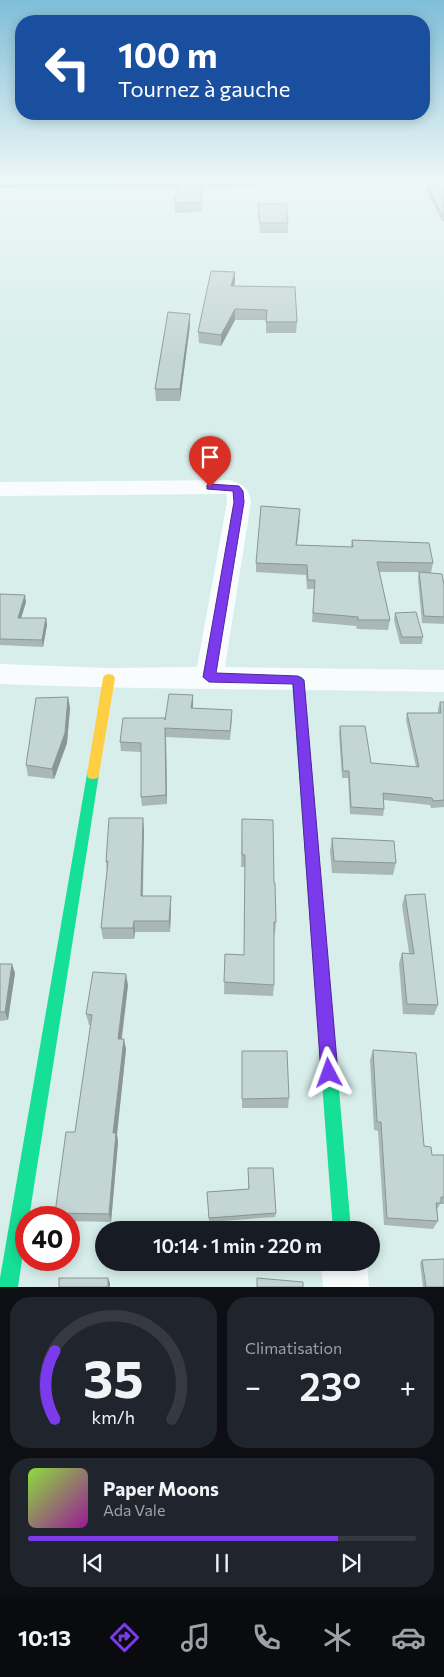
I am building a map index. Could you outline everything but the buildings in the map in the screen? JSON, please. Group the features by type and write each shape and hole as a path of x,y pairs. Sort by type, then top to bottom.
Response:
{"street":[{"path":"0,489 236,488 239,502 209,677"},
{"path":"0,674 109,678 209,677 444,681"},
{"path":"8,1287 109,678"},
{"path":"298,680 341,1221"},
{"path":"345,1271 346,1287"}],"traffic: fast":[{"path":"298,680 341,1221"},
{"path":"8,1287 93,774"}],"traffic: slow":[{"path":"93,774 109,678"}],"route":[{"path":"210,487 236,488 239,502 209,677 298,680 329,1073"}]}
